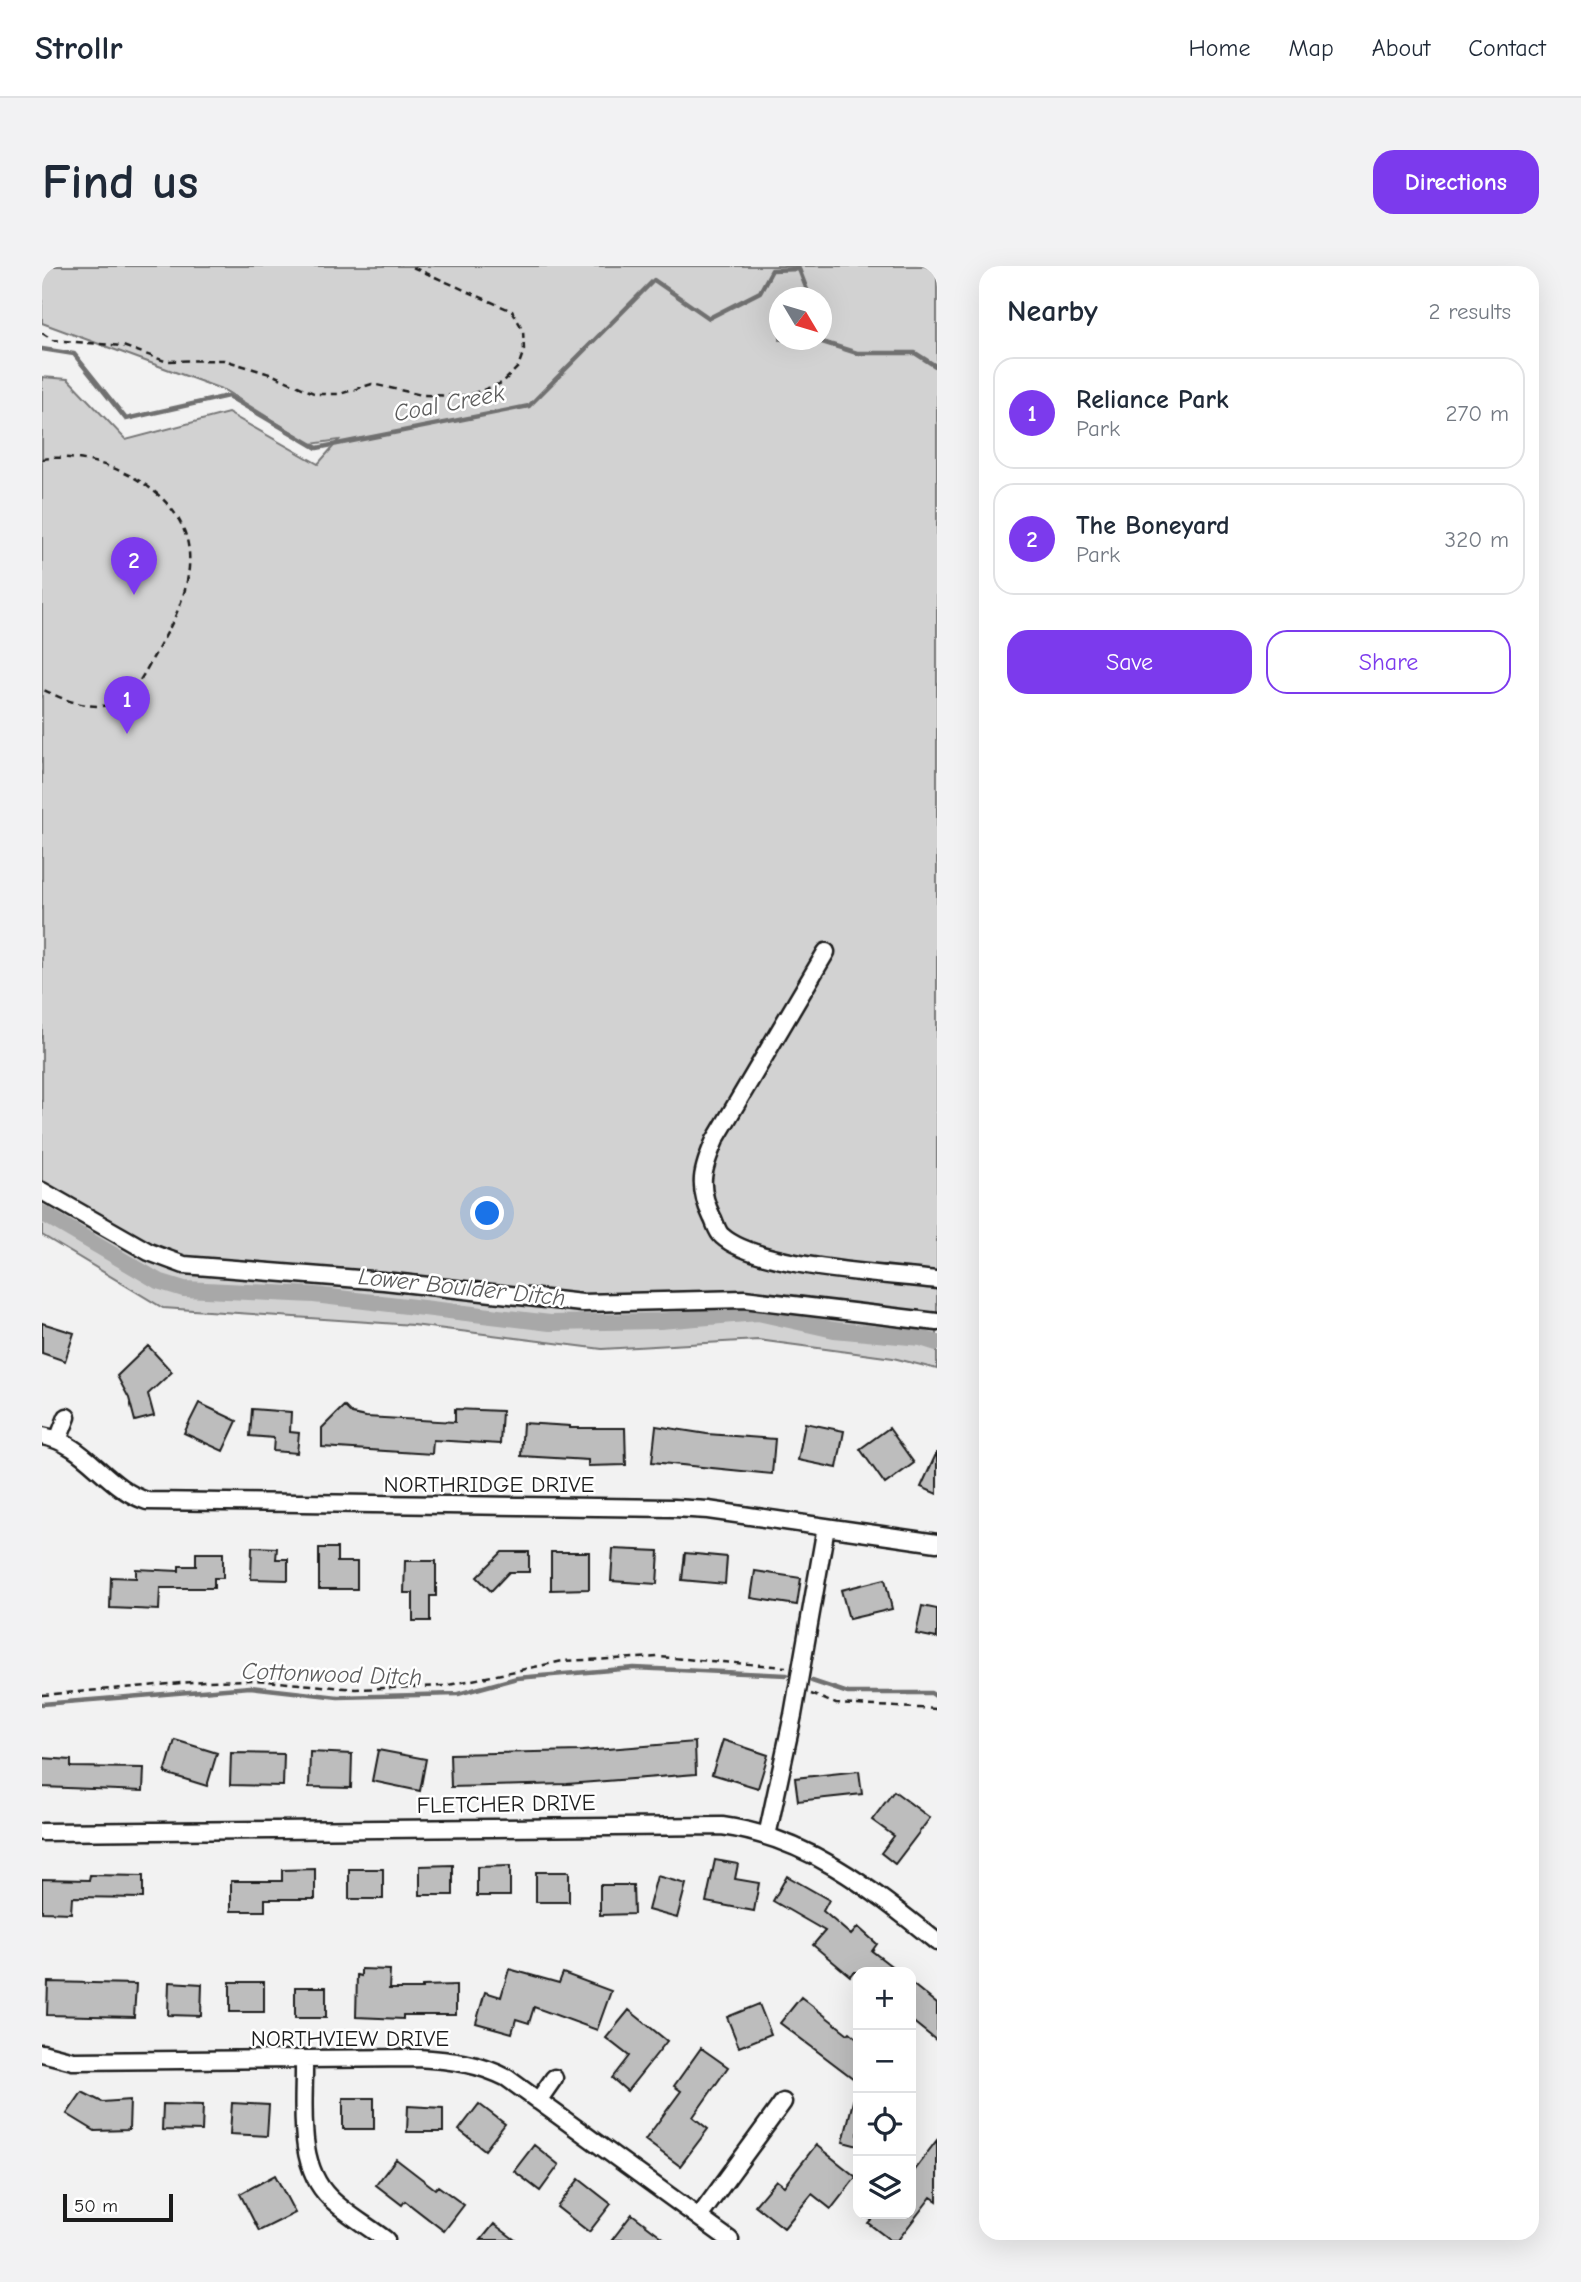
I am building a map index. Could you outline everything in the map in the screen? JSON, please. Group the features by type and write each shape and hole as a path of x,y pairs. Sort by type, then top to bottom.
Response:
{"street":[{"path":"826,952 715,1140 702,1171 704,1200 721,1236 760,1255 845,1270 937,1280"},
{"path":"42,1191 149,1252 184,1265 384,1281 582,1303 744,1299 937,1322"},
{"name":"NORTHRIDGE DRIVE","path":"67,1417 50,1438 82,1454 119,1488 148,1501 674,1508 937,1543"},
{"path":"767,1836 802,1691 797,1666 826,1527"},
{"name":"FLETCHER DRIVE","path":"42,1832 696,1825 746,1830 802,1848 852,1876 937,1942"},
{"name":"NORTHVIEW DRIVE","path":"42,2053 73,2061 452,2060 491,2070 730,2240"},
{"path":"304,2059 305,2150 317,2181 332,2200 386,2240"},
{"path":"538,2101 554,2078"},
{"path":"699,2217 783,2102"}],"path":[{"path":"42,333 53,340 123,346 165,362 224,360 274,375 316,394 340,394 372,384 422,395 466,396 502,383 518,367 524,350 523,330 512,311 410,266"},
{"path":"42,459 83,458 137,478 178,520 187,538 189,561 185,587 176,614 141,678 127,696 114,704 98,706 80,704 42,689"},
{"path":"42,1695 204,1681 256,1680 345,1689 444,1686 563,1661 660,1657 797,1666"},
{"path":"802,1691 836,1704 937,1709"}],"shaded area":[{"path":"42,266 937,266 937,1369 893,1358 758,1340 602,1349 413,1325 163,1308 42,1235 42,377 68,379 126,440 228,413 318,464 339,440 311,444 224,390 42,323"}],"building":[{"path":"42,1323 74,1333 65,1361 42,1353"},
{"path":"148,1346 172,1372 148,1394 154,1416 135,1421 129,1398 117,1376"},
{"path":"199,1403 237,1421 223,1451 184,1433"},
{"path":"344,1406 352,1414 366,1417 455,1422 455,1409 502,1411 500,1444 433,1440 432,1454 322,1447 322,1428"},
{"path":"252,1409 291,1412 290,1432 299,1433 297,1453 273,1451 274,1438 250,1436"},
{"path":"523,1423 570,1428 625,1428 626,1465 588,1466 588,1460 521,1456"},
{"path":"805,1423 844,1431 837,1468 798,1460"},
{"path":"656,1426 707,1434 775,1439 772,1474 652,1462"},
{"path":"889,1428 914,1463 885,1484 860,1449"},
{"path":"937,1452 937,1494 921,1487"},
{"path":"252,1547 277,1548 276,1559 288,1559 288,1580 251,1579"},
{"path":"319,1548 337,1548 337,1562 357,1562 357,1589 319,1589"},
{"path":"613,1549 659,1551 657,1584 611,1581"},
{"path":"502,1552 529,1552 529,1572 509,1572 491,1591 477,1577"},
{"path":"551,1552 589,1552 589,1589 551,1590"},
{"path":"196,1553 223,1553 223,1578 214,1578 214,1588 160,1588 159,1610 110,1608 111,1577 136,1578 136,1569 179,1571 179,1566 196,1566"},
{"path":"685,1553 727,1557 725,1584 682,1580"},
{"path":"405,1561 436,1561 436,1596 430,1596 430,1621 413,1621 413,1593 404,1593"},
{"path":"755,1571 801,1578 797,1605 751,1598"},
{"path":"885,1579 892,1609 849,1619 841,1590"},
{"path":"922,1606 937,1609 937,1638 916,1634"},
{"path":"175,1740 217,1753 207,1786 165,1773"},
{"path":"723,1740 768,1755 758,1788 712,1774"},
{"path":"695,1742 696,1774 567,1784 451,1787 450,1754 582,1751"},
{"path":"378,1750 426,1759 420,1791 372,1781"},
{"path":"310,1752 352,1754 351,1788 309,1787"},
{"path":"231,1753 284,1754 283,1786 230,1785"},
{"path":"42,1758 71,1760 71,1767 144,1768 143,1791 42,1787"},
{"path":"859,1771 862,1794 798,1801 795,1778"},
{"path":"894,1791 930,1818 895,1864 881,1853 894,1836 872,1820"},
{"path":"715,1860 738,1864 735,1879 759,1883 754,1911 706,1902"},
{"path":"453,1865 453,1895 420,1895 420,1866"},
{"path":"510,1866 510,1896 477,1896 477,1867"},
{"path":"315,1869 315,1899 265,1899 265,1911 231,1911 231,1881 282,1881 282,1870"},
{"path":"349,1869 383,1869 383,1899 349,1899"},
{"path":"536,1872 569,1872 569,1902 536,1902"},
{"path":"90,1875 143,1876 143,1898 72,1897 71,1913 42,1912 42,1879 89,1880"},
{"path":"657,1876 686,1884 677,1918 648,1910"},
{"path":"787,1876 829,1900 823,1911 851,1935 858,1927 877,1944 872,1951 893,1967 853,1967 850,1976 813,1945 825,1931 773,1901"},
{"path":"600,1885 633,1885 634,1914 600,1915"},
{"path":"361,1969 390,1970 389,1989 456,1985 456,2015 403,2015 403,2019 356,2017 357,1975 361,1976"},
{"path":"509,1969 559,1983 563,1973 611,1991 597,2030 534,2007 529,2023 516,2019 512,2033 476,2023 485,1992 501,1997"},
{"path":"48,1982 136,1984 134,2017 47,2015"},
{"path":"169,1982 202,1984 201,2016 168,2015"},
{"path":"230,1982 264,1982 264,2012 230,2012"},
{"path":"295,1987 326,1987 326,2018 295,2018"},
{"path":"916,1987 937,2004 937,2041 916,2024"},
{"path":"801,1997 848,2034 850,2032 853,2035 853,2078 780,2023"},
{"path":"759,2004 771,2034 739,2047 727,2017"},
{"path":"629,2010 667,2041 627,2091 612,2078 629,2056 606,2038"},
{"path":"701,2048 728,2067 693,2117 708,2129 680,2166 645,2140 681,2091 674,2086"},
{"path":"82,2092 102,2102 130,2100 129,2130 95,2131 67,2114"},
{"path":"343,2098 374,2098 374,2129 343,2129"},
{"path":"853,2101 853,2145 843,2142"},
{"path":"232,2103 269,2105 267,2136 230,2134"},
{"path":"163,2104 203,2105 202,2131 162,2130"},
{"path":"479,2104 505,2124 485,2150 459,2130"},
{"path":"408,2106 443,2108 443,2132 407,2132"},
{"path":"937,2140 937,2201 931,2197 916,2217 916,2167"},
{"path":"534,2145 559,2165 540,2191 514,2171"},
{"path":"816,2145 853,2175 853,2181 831,2209 812,2194 784,2228 755,2205 776,2180 784,2186"},
{"path":"396,2159 435,2189 438,2186 464,2205 444,2231 405,2201 402,2205 376,2185"},
{"path":"275,2175 295,2213 259,2231 240,2194"},
{"path":"579,2179 611,2204 589,2232 557,2207"},
{"path":"632,2214 666,2240 612,2240"},
{"path":"872,2219 914,2219 898,2240 890,2240 868,2223"},
{"path":"494,2224 515,2240 481,2240"}],"waterway":[{"name":"Coal Creek","path":"42,349 74,354 126,419 228,396 317,448 529,406 654,280 709,318 760,292 772,270 799,269 806,287"},
{"name":"Coal Creek","path":"832,345 857,353 915,353 937,367"},
{"name":"Lower Boulder Ditch","path":"42,1213 158,1281 184,1289 314,1295 550,1323 660,1321 758,1313 834,1330 921,1338 937,1343"},
{"name":"Cottonwood Ditch","path":"42,1704 250,1687 338,1697 458,1694 517,1678 634,1668 787,1675"},
{"name":"Cottonwood Ditch","path":"812,1681 848,1693 931,1693 937,1697"}],"place":[{"name":"The Boneyard","path":"134,595"},
{"name":"Reliance Park","path":"127,734"}]}
